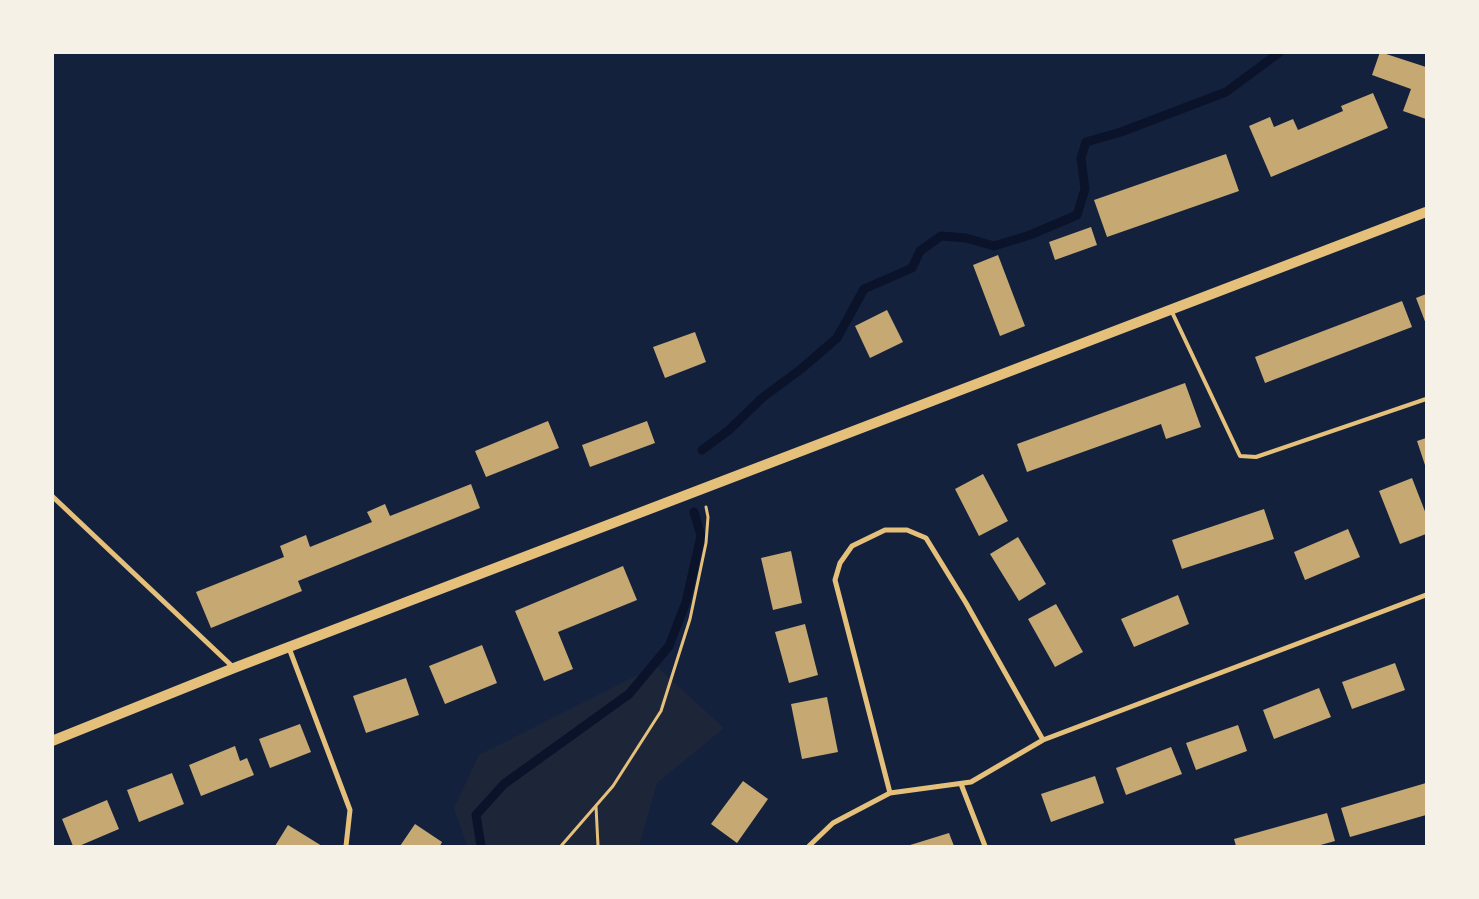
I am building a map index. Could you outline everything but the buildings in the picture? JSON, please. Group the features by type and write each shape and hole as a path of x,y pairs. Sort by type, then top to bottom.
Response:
{"main road":[{"path":"52,741 234,668 1426,212"}],"street":[{"path":"54,499 234,668"},
{"path":"890,793 836,580 840,563 852,546 885,530 907,530 926,538 966,604 1043,740"},
{"path":"809,846 833,823 890,793 972,782 1043,740 1426,595"},
{"path":"289,648 350,810 346,846"},
{"path":"961,784 985,846"}],"lane":[{"path":"1172,310 1240,456 1256,457 1426,399"}],"path":[{"path":"561,846 613,786 661,711 690,619 706,543 708,517 703,490"},
{"path":"596,806 598,846"}],"shaded area":[{"path":"656,666 724,728 657,783 639,846 467,846 454,808 479,755"}],"waterway":[{"path":"702,450 729,430 762,398 801,369 837,338 864,289 912,268 920,251 941,236 966,238 994,246 1030,235 1077,215 1085,189 1081,158 1086,142 1121,132 1226,92 1280,52"},
{"path":"481,846 476,815 504,784 629,694 669,646 686,602 701,536 694,512"}]}
